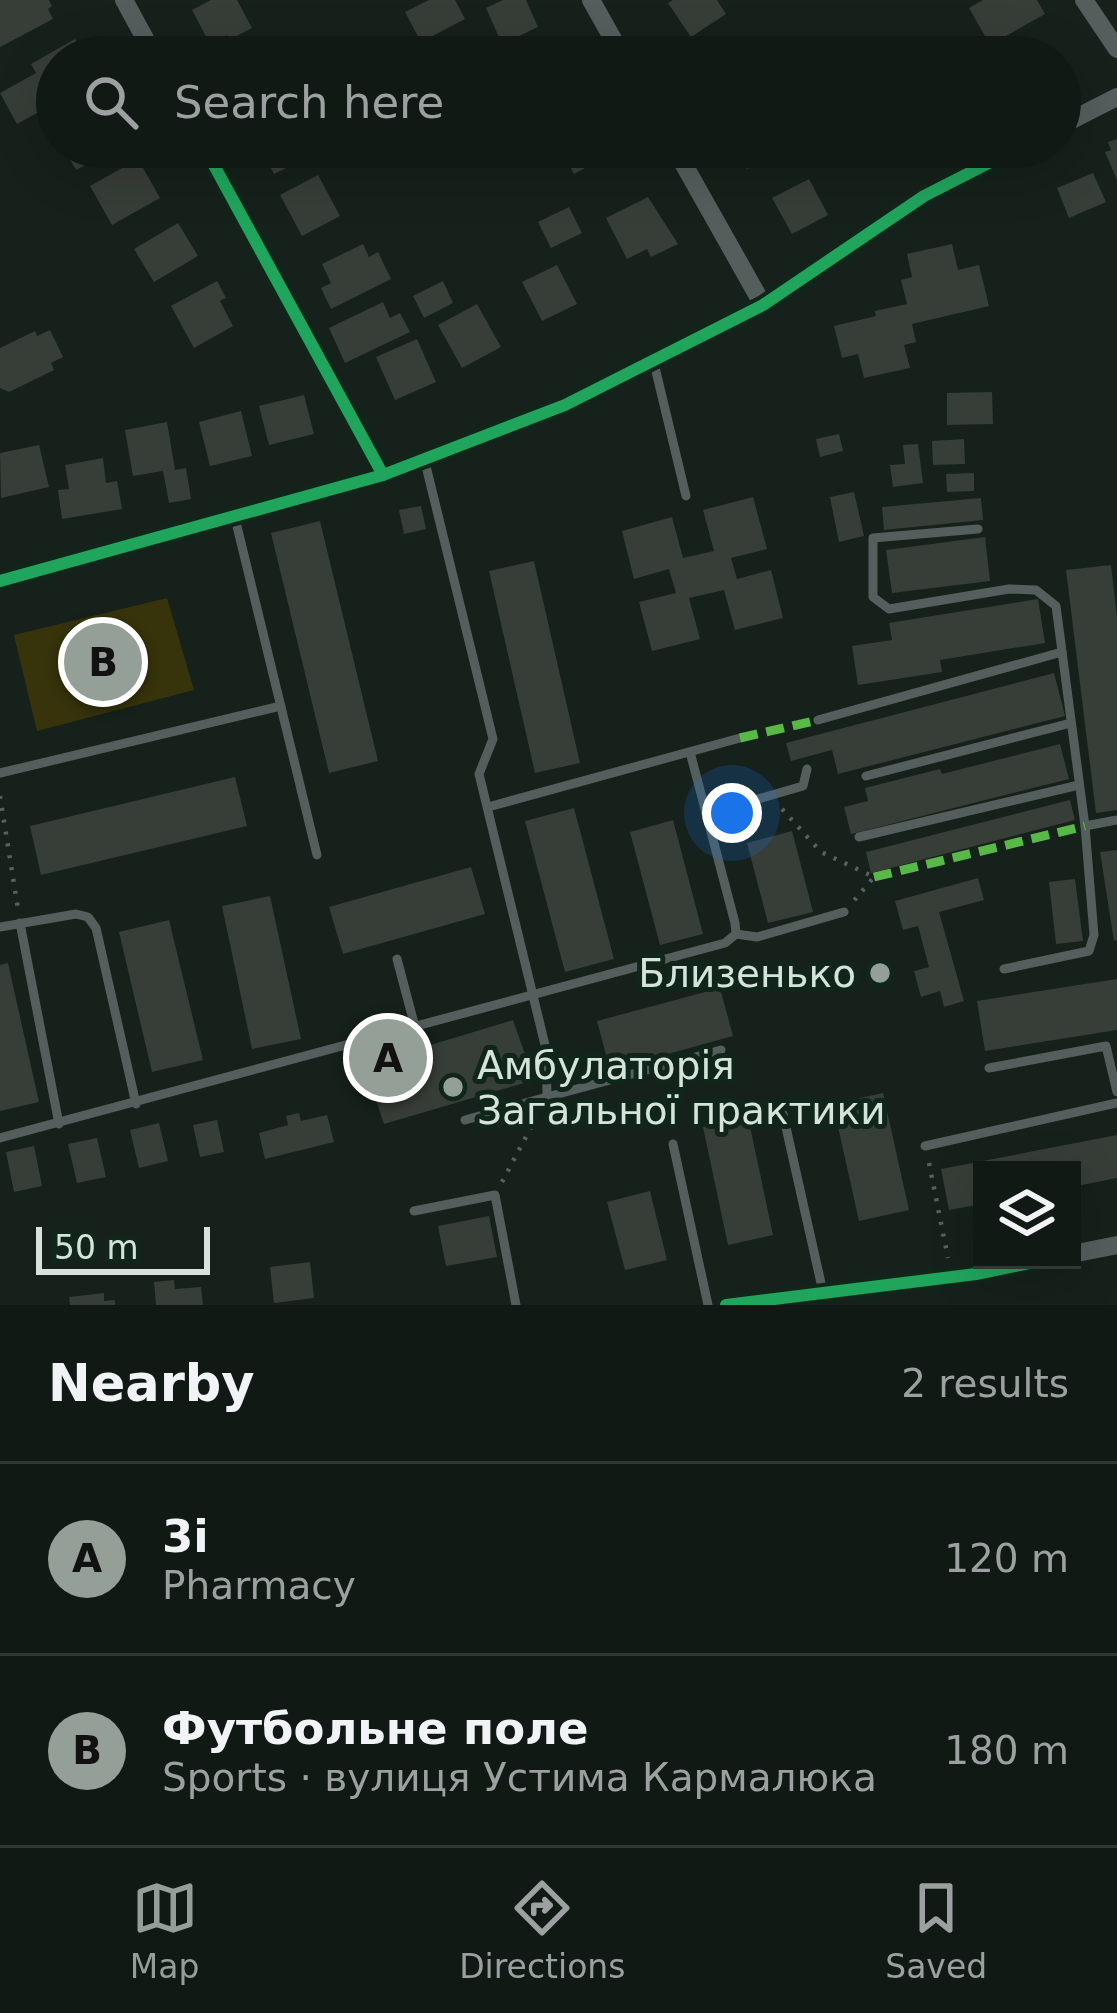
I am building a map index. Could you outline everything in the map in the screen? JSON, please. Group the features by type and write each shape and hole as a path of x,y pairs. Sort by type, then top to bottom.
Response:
{"street":[{"path":"124,0 144,36"},
{"path":"591,0 611,36"},
{"path":"1084,0 1117,49"},
{"path":"1081,115 1117,97"},
{"path":"215,168 383,475"},
{"path":"686,168 763,305"},
{"path":"0,580 425,462 565,405 763,305 923,196 978,168"},
{"path":"1081,1252 1117,1245"},
{"path":"726,1305 995,1269"}],"lane":[{"path":"653,359 686,496"},
{"path":"425,462 494,739 479,773 546,1049 547,1097"},
{"path":"235,518 317,855"},
{"path":"977,529 873,538 873,596 889,609 1009,589 1036,590 1056,606 1094,934 1089,951 1004,969"},
{"path":"818,720 1062,652"},
{"path":"0,773 281,706"},
{"path":"866,776 1071,723"},
{"path":"488,808 740,738"},
{"path":"690,752 736,934"},
{"path":"706,814 803,786 807,769"},
{"path":"860,838 1079,785"},
{"path":"1085,826 1117,820"},
{"path":"0,1138 725,943 736,934 757,937 844,912"},
{"path":"0,927 88,916 96,928 136,1104"},
{"path":"20,923 59,1124"},
{"path":"398,959 416,1028"},
{"path":"989,1068 1106,1046 1117,1092"},
{"path":"465,1120 721,1050"},
{"path":"925,1145 1117,1103"},
{"path":"783,1114 823,1292"},
{"path":"673,1144 708,1305"},
{"path":"414,1211 495,1195 516,1305"}],"path":[{"path":"0,796 20,923"},
{"path":"770,796 821,852 874,877 844,912"},
{"path":"495,1195 547,1097"},
{"path":"925,1145 952,1277"}],"shaded area":[{"path":"167,598 194,690 37,731 14,635"}],"building":[{"path":"0,0 49,0 53,19 0,47"},
{"path":"211,0 237,0 252,28 237,36 206,36 192,10"},
{"path":"429,0 455,0 465,19 432,36 418,36 405,12"},
{"path":"503,0 526,0 538,27 519,36 498,36 486,8"},
{"path":"717,0 726,14 690,36 668,3"},
{"path":"983,0 1037,0 1045,14 1006,36 985,36 969,8"},
{"path":"36,73 36,114 17,124 0,93"},
{"path":"1117,139 1117,180 1105,152 1111,150 1108,142"},
{"path":"122,168 143,168 160,198 112,225 90,186"},
{"path":"1093,173 1106,202 1069,218 1057,188"},
{"path":"318,175 340,216 302,236 280,195"},
{"path":"809,179 828,215 792,234 772,198"},
{"path":"648,197 678,244 651,257 647,249 627,259 606,218"},
{"path":"569,207 582,233 551,248 538,222"},
{"path":"178,223 198,256 154,282 134,249"},
{"path":"363,244 369,257 378,252 391,279 331,309 321,288 331,283 322,264"},
{"path":"952,244 958,270 979,265 989,306 912,324 916,342 904,345 910,368 864,378 858,354 842,358 834,326 907,304 901,280 912,277 907,254"},
{"path":"557,265 577,304 542,321 522,282"},
{"path":"217,281 226,298 220,301 233,326 194,348 171,306"},
{"path":"443,281 453,303 424,318 413,296"},
{"path":"383,302 390,318 400,313 410,332 345,363 329,328"},
{"path":"477,304 501,347 462,368 438,325"},
{"path":"50,330 63,357 51,363 54,370 9,392 0,388 0,348 35,331 37,336"},
{"path":"417,339 436,382 395,400 376,357"},
{"path":"992,392 993,424 947,425 947,393"},
{"path":"304,395 314,434 269,445 259,406"},
{"path":"241,411 252,456 210,466 199,422"},
{"path":"167,422 175,470 186,468 191,499 169,503 163,471 133,476 125,430"},
{"path":"839,434 843,451 820,457 816,439"},
{"path":"964,439 965,464 933,465 932,441"},
{"path":"918,444 923,483 893,487 890,465 905,464 903,445"},
{"path":"39,445 49,487 1,498 0,453"},
{"path":"103,458 106,483 117,481 122,509 62,519 58,490 69,489 65,465"},
{"path":"974,473 974,491 947,492 946,474"},
{"path":"854,492 864,536 839,542 830,497"},
{"path":"753,497 767,549 731,558 737,579 771,570 783,618 735,630 724,590 689,598 700,639 652,651 639,602 676,593 669,569 634,579 622,531 672,517 683,558 714,551 703,510"},
{"path":"981,498 983,520 884,530 882,507"},
{"path":"421,506 426,529 404,534 399,510"},
{"path":"320,521 378,761 329,773 271,533"},
{"path":"985,537 990,581 892,593 886,550"},
{"path":"534,561 580,763 535,773 489,571"},
{"path":"1111,565 1117,617 1117,810 1096,813 1066,570"},
{"path":"1038,599 1045,643 940,660 942,672 858,685 852,646 892,640 889,623"},
{"path":"1054,673 1065,716 838,774 832,750 791,761 786,743"},
{"path":"1060,744 1069,779 851,834 844,807 868,801 865,788"},
{"path":"235,777 247,826 41,875 30,826"},
{"path":"1070,800 1075,820 871,873 866,852"},
{"path":"574,808 614,959 565,972 525,821"},
{"path":"673,820 703,934 660,945 630,832"},
{"path":"792,831 813,912 768,923 747,843"},
{"path":"1117,850 1117,940 1114,941 1100,852"},
{"path":"471,867 485,914 343,954 329,907"},
{"path":"978,878 984,900 939,912 964,1001 944,1007 940,991 921,997 914,971 929,967 918,926 903,930 895,901"},
{"path":"1075,879 1083,941 1056,944 1049,882"},
{"path":"270,896 301,1039 252,1049 222,906"},
{"path":"169,920 203,1060 152,1072 119,932"},
{"path":"8,963 39,1102 0,1111 0,965"},
{"path":"1117,979 1117,1030 985,1051 977,1001"},
{"path":"720,988 733,1036 610,1070 597,1021"},
{"path":"513,1020 534,1080 384,1124 364,1065"},
{"path":"883,1093 909,1210 859,1221 833,1104"},
{"path":"299,1113 301,1121 327,1115 334,1142 265,1159 259,1133 288,1125 286,1116"},
{"path":"748,1117 773,1235 728,1245 703,1127"},
{"path":"217,1120 224,1152 200,1157 193,1125"},
{"path":"159,1123 168,1161 139,1168 130,1130"},
{"path":"1117,1135 1117,1178 1081,1185 1081,1161 982,1161"},
{"path":"97,1138 106,1177 77,1183 68,1144"},
{"path":"34,1146 42,1186 14,1192 6,1152"},
{"path":"973,1163 973,1206 949,1210 941,1169"},
{"path":"650,1191 667,1260 625,1270 607,1202"},
{"path":"489,1216 497,1257 446,1266 438,1226"},
{"path":"310,1262 314,1298 274,1303 270,1267"},
{"path":"174,1280 175,1289 201,1287 203,1305 156,1305 154,1282"},
{"path":"104,1293 104,1301 115,1300 115,1305 70,1305 69,1297"}],"marked path":[{"path":"740,738 818,720"},
{"path":"874,877 1085,826"}],"cycle path":[{"path":"215,168 383,475"},
{"path":"0,581 383,475 565,405 763,305 924,196 979,168"},
{"path":"726,1305 1000,1269"}],"place":[{"name":"Футбольне поле","path":"103,662"},
{"name":"Близенько","path":"880,973"},
{"name":"3і","path":"388,1058"},
{"name":"Амбулаторія Загальної практики","path":"453,1087"}]}
